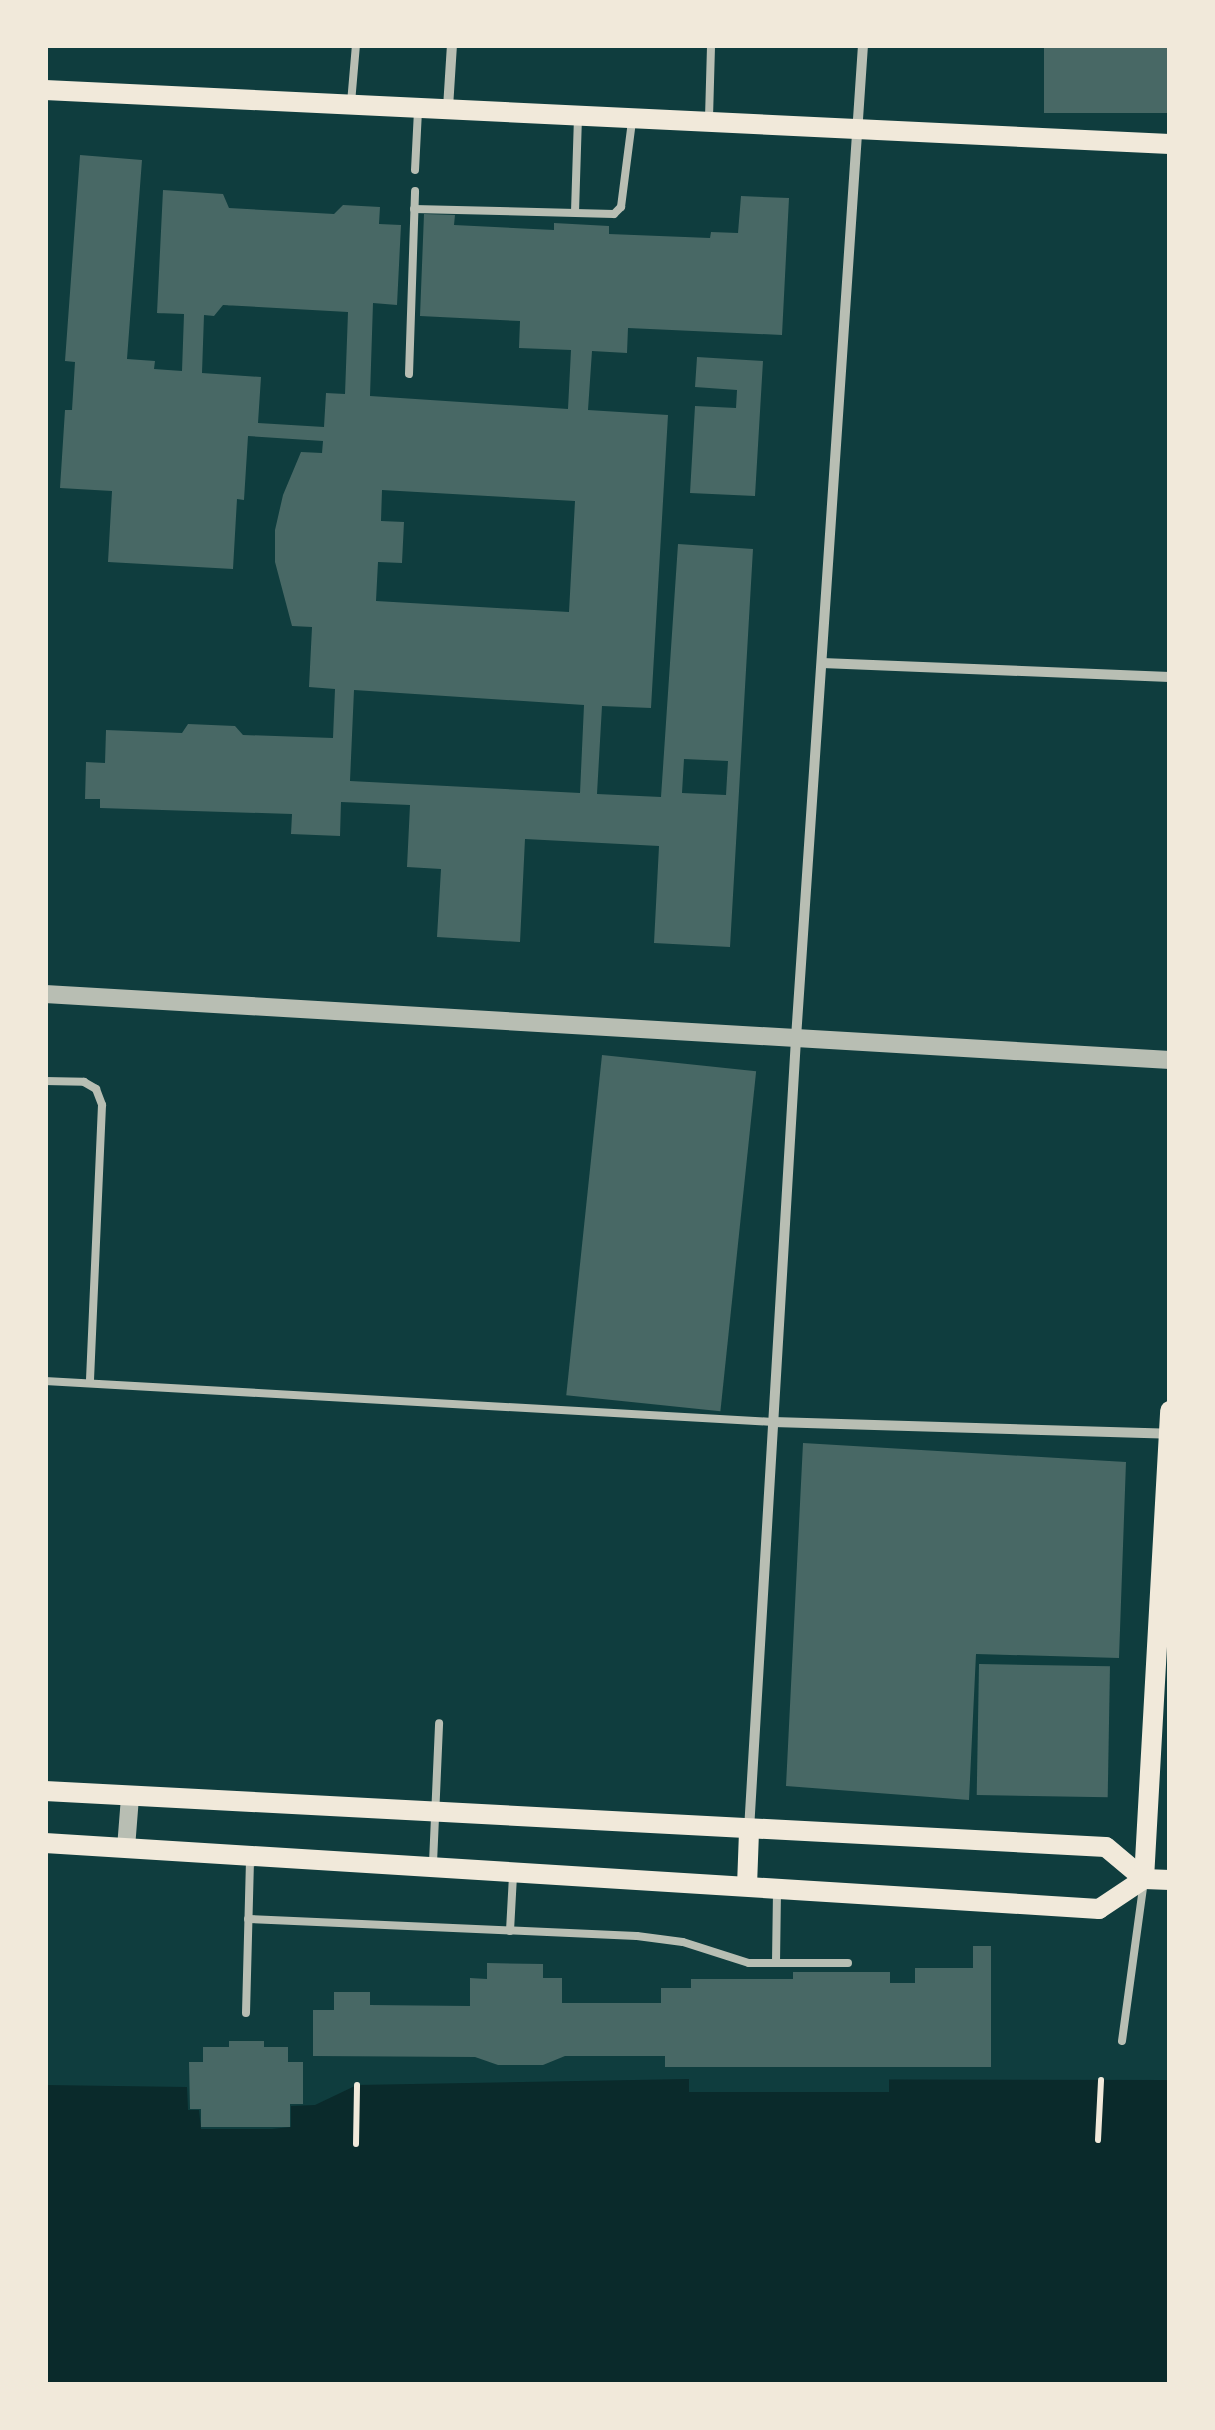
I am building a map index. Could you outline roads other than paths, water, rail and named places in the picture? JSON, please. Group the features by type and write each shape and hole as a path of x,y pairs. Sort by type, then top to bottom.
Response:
{"main road":[{"path":"45,90 1170,144"},
{"path":"1144,1879 1170,1411"},
{"path":"45,1791 1106,1848 1144,1879"},
{"path":"747,1886 749,1831"},
{"path":"45,1843 1100,1909 1144,1879 1170,1880"}],"street":[{"path":"448,108 452,45"},
{"path":"749,1831 796,1038 864,45"},
{"path":"822,663 1170,677"},
{"path":"45,994 1170,1060"},
{"path":"774,1422 1169,1434"},
{"path":"126,1848 130,1797"}],"lane":[{"path":"351,103 356,45"},
{"path":"709,122 711,45"},
{"path":"415,170 418,107"},
{"path":"575,212 578,116"},
{"path":"414,210 614,214 620,207 632,118"},
{"path":"410,374 415,191"},
{"path":"45,1081 84,1082 96,1089 102,1105 90,1382"},
{"path":"45,1381 774,1422"},
{"path":"433,1867 439,1722"},
{"path":"246,2013 250,1855"},
{"path":"510,1930 513,1871"},
{"path":"1122,2041 1144,1879"},
{"path":"776,1963 778,1888"},
{"path":"248,1919 636,1936 684,1942 749,1963 848,1963"}],"water":[{"path":"689,2079 1170,2080 1170,2385 45,2385 45,2085 187,2087 188,2110 199,2110 201,2129 272,2129 291,2127 291,2106 315,2105 357,2085"}]}
